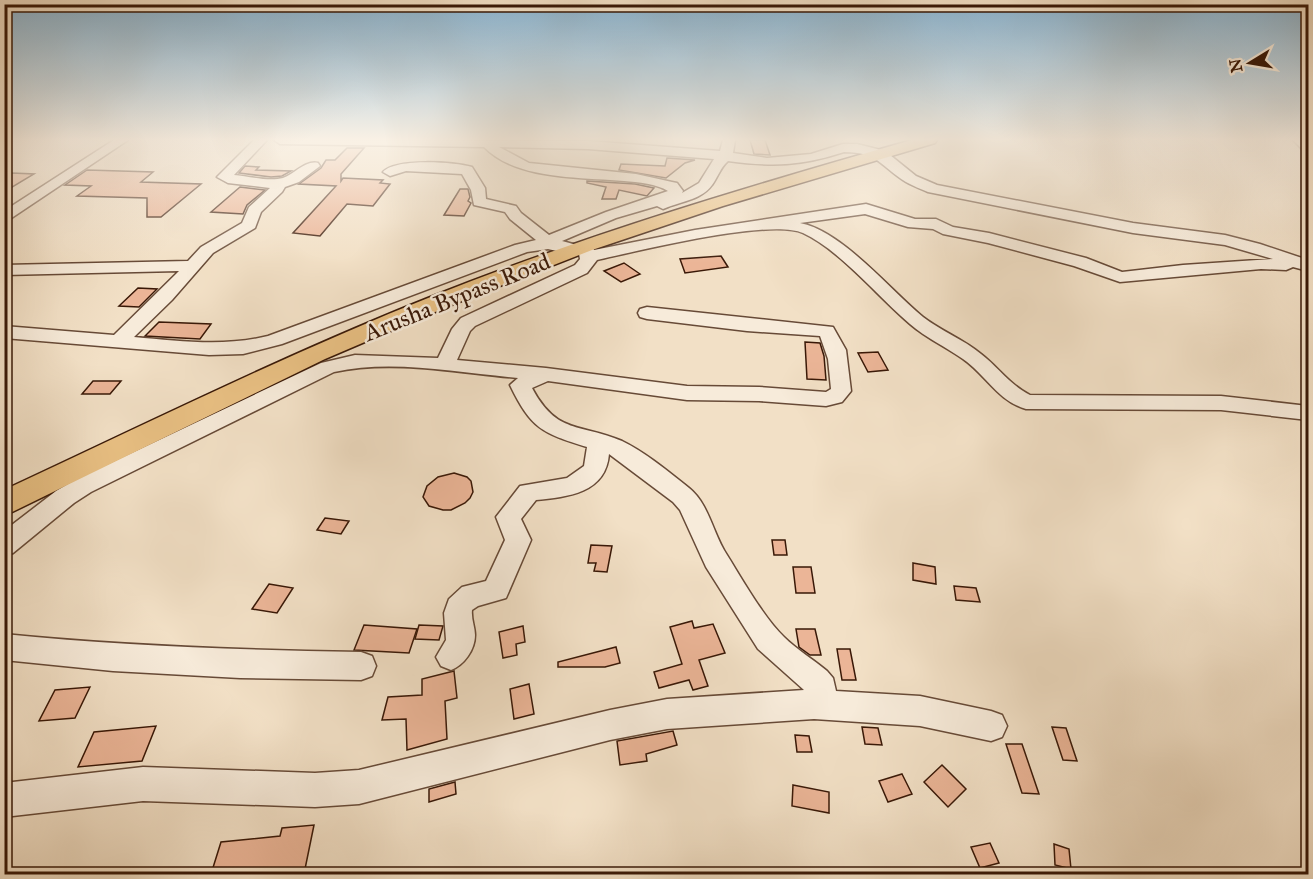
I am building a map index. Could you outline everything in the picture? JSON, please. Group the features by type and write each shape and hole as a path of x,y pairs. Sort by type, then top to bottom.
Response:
{"main road":[{"name":"Arusha Bypass Road","path":"4,504 316,354 568,247 788,181"}],"street":[{"path":"4,218 60,181"},
{"path":"255,181 278,184 288,181"},
{"path":"445,365 461,329 468,322 581,269 587,264 568,247 514,215 512,209 479,202 478,188 474,181"},
{"path":"568,247 611,215 672,196 676,191 672,186 650,181"},
{"path":"568,247 580,231 700,190 707,181"},
{"path":"915,181 933,189 1133,228 1224,240 1254,247 1305,265"},
{"path":"118,342 166,296 207,250 249,225 254,210 277,189 278,184"},
{"path":"4,332 209,349 258,345 521,248 568,247 695,235 786,223 794,219 866,209 914,224 936,224 949,231 989,238 1080,262 1120,277 1137,277 1164,271 1261,264 1305,265"},
{"path":"786,223 807,229 833,245 918,322 972,356 1009,393 1026,402 1221,403 1308,413"},
{"path":"4,270 192,266"},
{"path":"4,546 65,497 83,486 328,367 342,363 369,360 445,365 546,374 687,393 759,394 826,399 836,397 841,391 842,380 832,337 826,331 747,325 647,313"},
{"path":"546,374 520,385 532,408 560,431 627,454 682,496 690,505 715,559 768,640 776,649 813,677 822,688 814,704"},
{"path":"451,657 460,640 457,621 460,606 472,595 496,590 518,540 518,534 508,517 529,492 564,488 580,482 593,471 599,443"},
{"path":"4,647 125,659 361,666"},
{"path":"4,800 143,784 315,790 359,787 634,719 751,707 814,704 920,711 991,726"}],"building":[{"path":"4,181 22,181 4,192"},
{"path":"71,181 201,184 161,217 147,217 147,198 77,196 91,186 65,185"},
{"path":"303,181 382,181 380,183 390,184 373,206 347,204 320,236 293,233 336,186 299,184"},
{"path":"587,181 635,184 654,188 647,196 619,190 616,199 602,199 606,187 587,183"},
{"path":"240,187 265,190 247,205 243,214 211,212"},
{"path":"460,189 468,189 470,197 468,201 471,203 464,216 444,215"},
{"path":"721,256 728,267 685,273 680,259"},
{"path":"624,263 640,274 621,282 604,271"},
{"path":"138,288 157,289 139,307 119,306"},
{"path":"159,322 211,324 200,339 145,336"},
{"path":"805,342 820,343 824,356 826,380 807,379"},
{"path":"878,352 888,370 868,372 858,353"},
{"path":"93,381 121,381 110,394 82,394"},
{"path":"454,473 467,477 471,481 473,492 470,498 451,510 429,506 423,497 427,486 438,477"},
{"path":"325,518 349,521 341,534 317,530"},
{"path":"772,540 785,540 787,555 774,555"},
{"path":"591,545 612,546 607,572 594,571 596,563 588,563"},
{"path":"913,563 935,567 936,584 913,580"},
{"path":"793,567 811,567 815,593 796,593"},
{"path":"269,584 293,588 277,613 252,609"},
{"path":"954,586 976,588 980,602 956,600"},
{"path":"692,621 694,628 713,624 725,653 699,660 708,686 693,690 689,680 659,688 654,672 682,664 670,627"},
{"path":"364,625 417,629 409,653 354,650"},
{"path":"419,625 443,626 439,640 415,639"},
{"path":"523,626 525,642 516,644 517,655 503,658 499,632"},
{"path":"796,629 815,629 821,655 810,655 799,647"},
{"path":"616,647 620,663 605,667 558,667 558,662"},
{"path":"837,649 850,649 856,680 842,680"},
{"path":"454,671 457,698 445,701 447,739 407,750 406,719 382,720 388,697 422,695 422,679"},
{"path":"529,684 534,714 514,719 510,689"},
{"path":"90,687 75,718 39,721 55,690"},
{"path":"156,726 142,761 78,767 94,732"},
{"path":"862,727 878,728 882,745 865,744"},
{"path":"1052,727 1066,728 1077,761 1063,760"},
{"path":"673,731 677,745 646,754 647,761 620,765 617,741"},
{"path":"795,735 809,736 812,752 797,752"},
{"path":"1006,744 1022,744 1039,794 1022,793"},
{"path":"942,765 966,789 948,807 924,782"},
{"path":"902,774 912,794 888,802 879,781"},
{"path":"455,782 456,794 429,802 429,789"},
{"path":"793,785 829,792 829,813 792,806"},
{"path":"314,825 305,869 251,874 211,874 221,842 280,836 282,828"},
{"path":"990,843 999,863 980,868 971,847"},
{"path":"1054,844 1069,849 1071,869 1055,865"}]}
